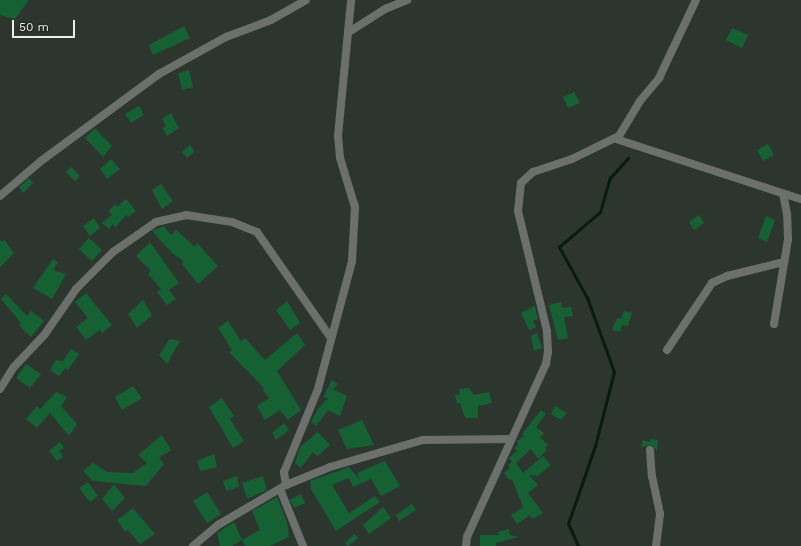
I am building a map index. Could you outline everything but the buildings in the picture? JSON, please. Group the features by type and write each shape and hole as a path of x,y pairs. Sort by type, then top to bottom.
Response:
{"street":[{"path":"0,196 41,161 159,74 226,37 271,20 306,0"},
{"path":"303,546 283,487 284,472 318,388 352,261 355,236 355,207 340,158 338,136 351,0"},
{"path":"349,32 385,9 407,0"},
{"path":"466,546 467,537 546,364 548,352 547,331 518,211 519,188 524,179 533,172 563,163 616,139 658,78 696,0"},
{"path":"616,139 801,199"},
{"path":"774,324 788,226 783,194"},
{"path":"0,389 14,367 45,334 76,289 113,252 156,222 186,215 232,222 258,232 331,338"},
{"path":"668,350 712,283 727,276 784,262"},
{"path":"193,546 218,525 283,487 330,466 373,456 408,443 444,438 512,439"},
{"path":"650,450 652,476 660,514 656,546"}],"waterway":[{"path":"578,546 568,524 595,446 614,372 587,298 559,247 600,212 610,178 628,158"}]}
